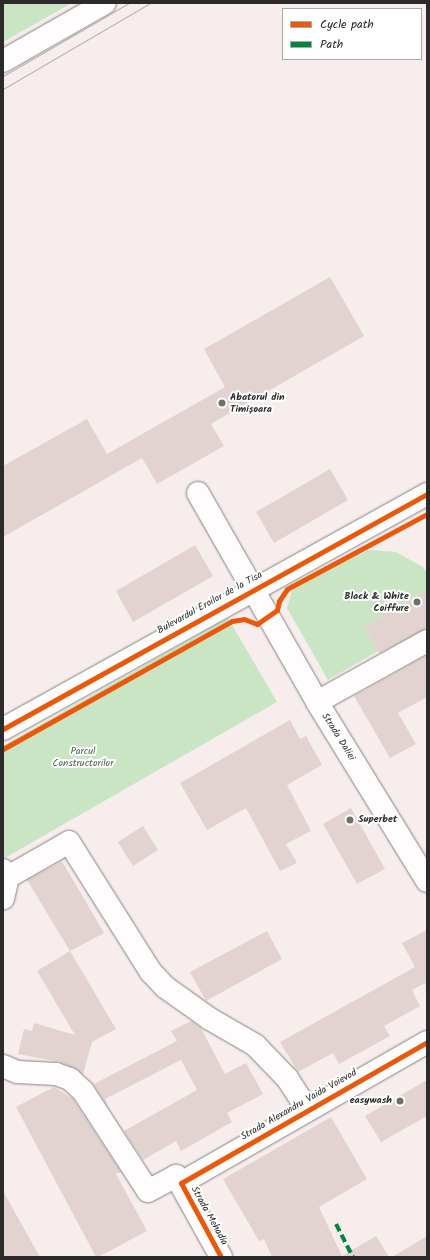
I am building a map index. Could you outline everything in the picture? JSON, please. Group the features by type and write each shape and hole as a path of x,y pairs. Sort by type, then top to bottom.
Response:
{"street":[{"path":"3,60 105,3"},
{"name":"Strada Daliei","path":"198,493 317,702 427,881"},
{"name":"Bulevardul Eroilor de la Tisa","path":"3,729 427,494"},
{"path":"317,702 427,641"},
{"path":"4,882 69,842 151,972 165,987 210,1019 255,1045 287,1078 308,1110"},
{"name":"Strada Alexandru Vaida Voievod","path":"181,1183 427,1042"},
{"name":"Strada Mehadia","path":"3,1066 17,1072 56,1074 70,1079 83,1091 148,1191 176,1176 181,1183 217,1256"}],"green space":[{"path":"3,3 72,3 3,42"},
{"path":"370,550 396,552 423,567 427,574 427,590 364,627 378,651 328,680 287,608 292,591 348,558"},
{"name":"Parcul Constructorilor","path":"228,618 277,702 3,859 3,746"}],"building":[{"name":"Abatorul din Timișoara","path":"330,277 364,336 211,424 224,446 157,484 142,458 3,537 3,466 87,419 107,454 225,387 204,349"},
{"path":"330,469 348,500 274,543 256,512"},
{"path":"195,545 213,576 133,622 116,591"},
{"path":"427,590 427,629 379,653 364,627"},
{"path":"427,655 427,697 398,713 416,744 390,758 354,696"},
{"path":"290,720 300,739 306,736 322,765 287,785 311,831 286,844 297,863 280,871 246,808 207,830 180,783"},
{"path":"351,808 385,869 357,884 323,824"},
{"path":"143,826 158,850 133,866 118,842"},
{"path":"62,861 104,933 70,951 27,880"},
{"path":"427,930 427,987 425,983 412,990 420,1006 384,1026 390,1036 339,1064 333,1053 298,1072 280,1042 415,967 402,943"},
{"path":"267,931 282,959 206,1001 190,972"},
{"path":"70,951 116,1029 92,1042 83,1074 60,1062 18,1054 24,1029 32,1031 34,1023 75,1035 37,971"},
{"path":"191,1021 201,1028 225,1074 246,1063 263,1094 227,1113 232,1122 181,1151 176,1141 143,1160 124,1131 197,1090 181,1060 105,1099 109,1109 94,1084 177,1041 171,1031"},
{"path":"427,1080 427,1116 381,1142 365,1116"},
{"path":"54,1087 73,1099 121,1172 116,1174 147,1231 98,1257 96,1257 16,1107"},
{"path":"331,1117 367,1179 319,1207 342,1256 376,1236 389,1257 272,1257 264,1239 259,1241 223,1179"},
{"path":"3,1191 40,1257 3,1257"},
{"path":"427,1236 427,1257 392,1257"}],"tram line":[{"path":"3,76 129,3"},
{"path":"3,89 150,3"}],"marked path":[{"path":"336,1224 353,1257"}],"cycle path":[{"path":"3,729 427,494"},
{"path":"3,749 232,621 244,619 257,624 277,610 279,601 287,589 427,514"},
{"path":"221,1257 181,1183 427,1042"}],"place":[{"name":"Abatorul din Timișoara","path":"222,403"},
{"name":"Black & White Coiffure","path":"417,602"},
{"name":"Superbet","path":"350,820"},
{"name":"easywash","path":"400,1101"}]}
